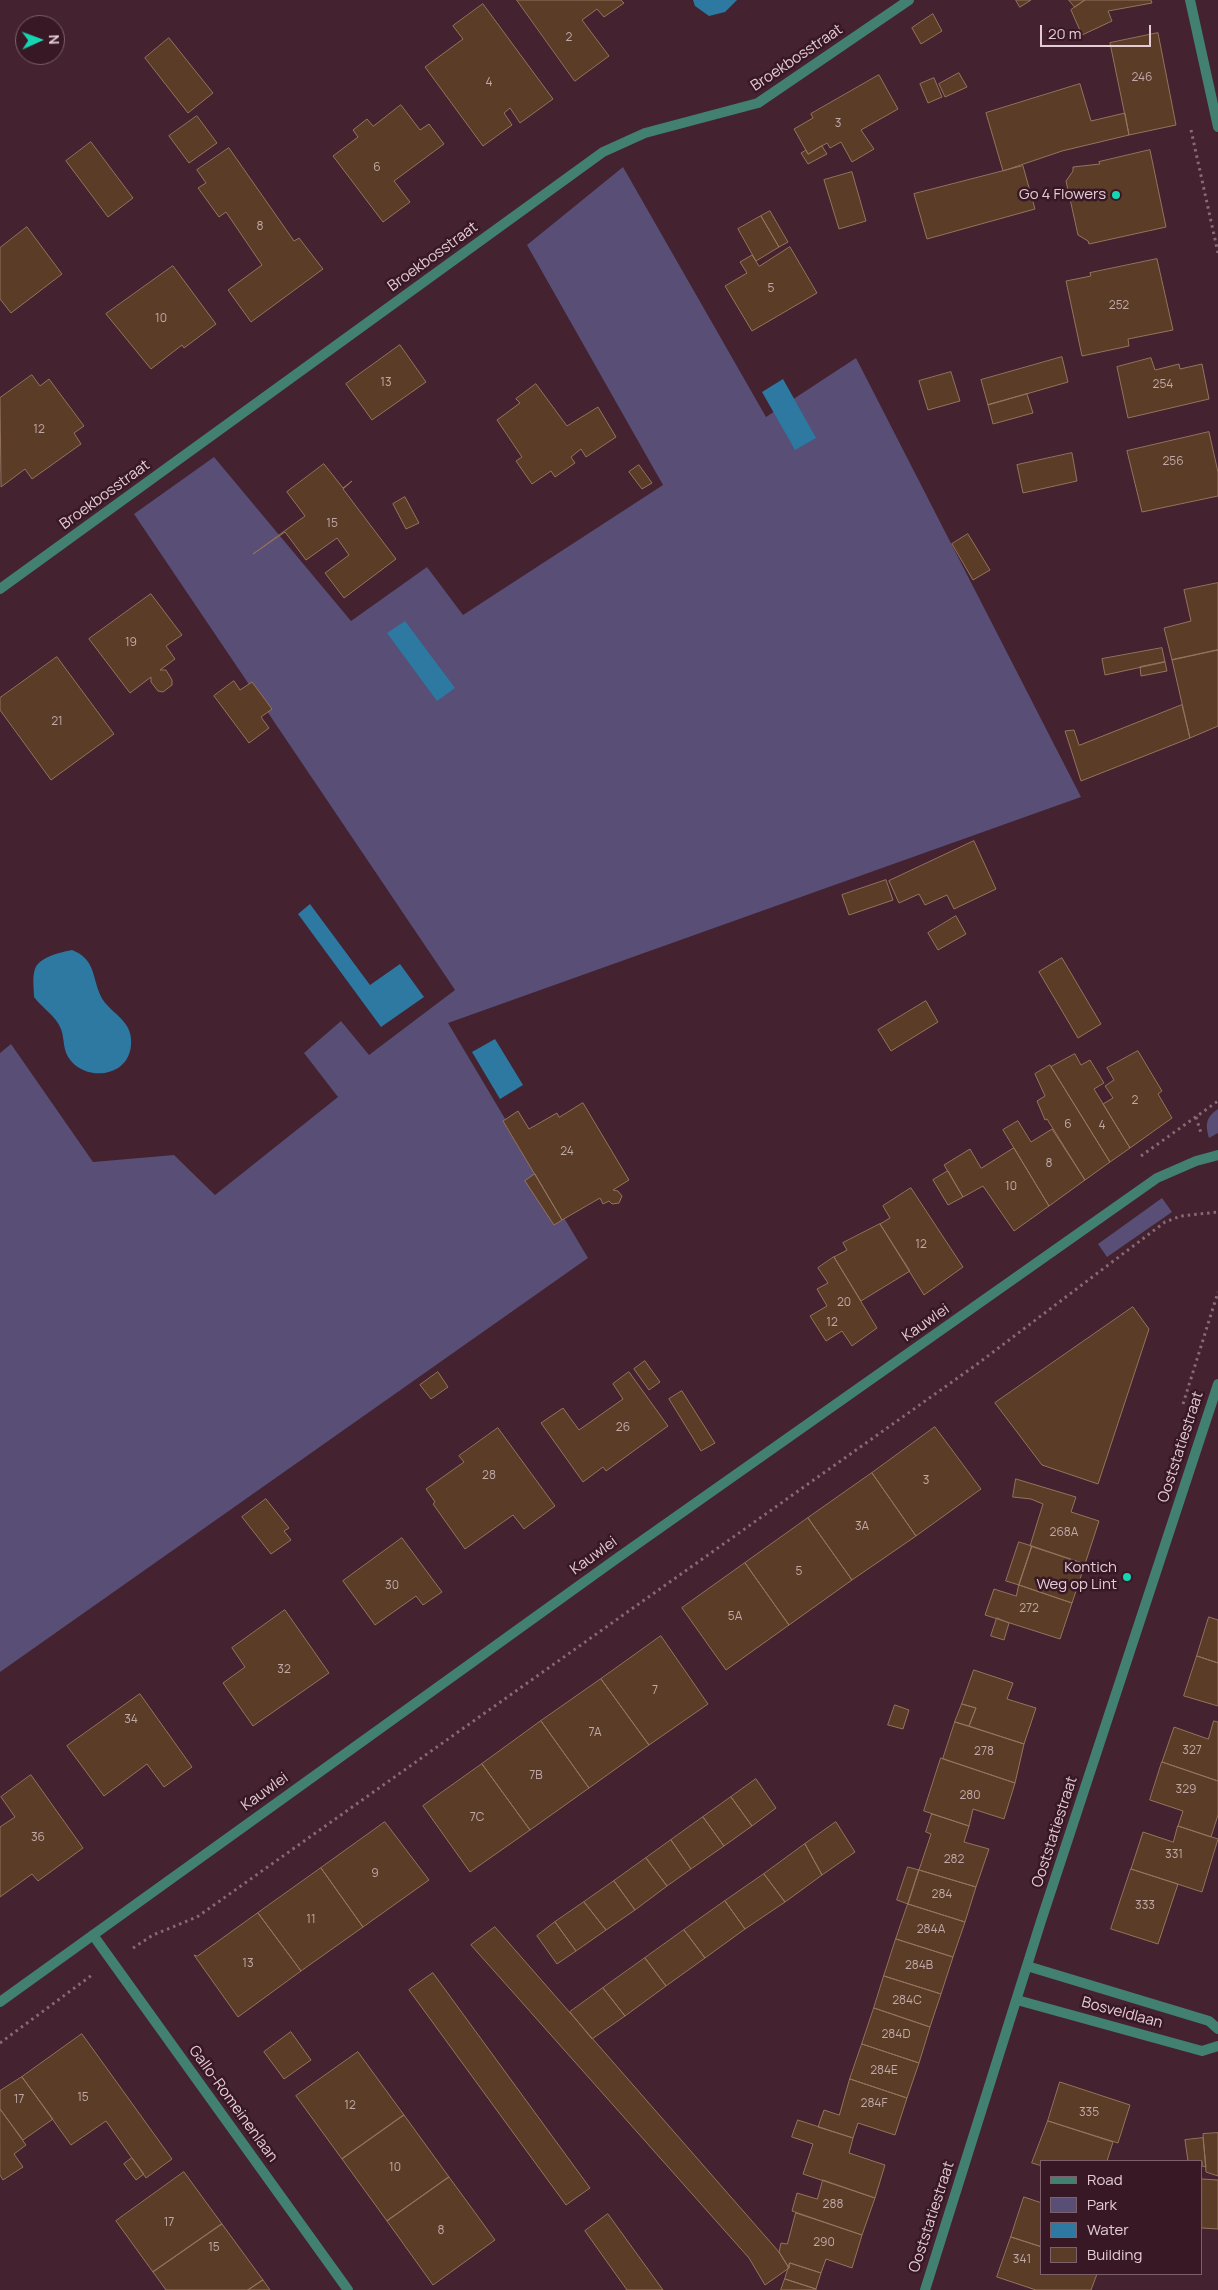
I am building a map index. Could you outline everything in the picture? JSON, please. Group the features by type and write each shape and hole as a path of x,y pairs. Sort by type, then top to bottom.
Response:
{"street":[{"name":"Broekbosstraat","path":"0,589 604,152 646,133 758,103 908,0"},
{"path":"1190,0 1218,127"},
{"name":"Kauwlei","path":"0,2002 616,1559 1157,1178 1196,1161 1218,1155"},
{"name":"Ooststatiestraat","path":"925,2290 1027,1966 1218,1384"},
{"name":"Gallo-Romeinenlaan","path":"93,1935 348,2290"},
{"name":"Bosveldlaan","path":"1027,1966 1209,2021 1218,2029"},
{"name":"Bosveldlaan","path":"1017,2000 1202,2051 1218,2046"}],"path":[{"path":"1141,1157 1218,1101"},
{"path":"0,2043 152,1935 197,1918 976,1365 1164,1222 1181,1216 1218,1212"}],"green space":[{"path":"623,167 766,417 856,358 1081,797 448,1023 588,1258 0,1672 0,1053 11,1044 93,1162 174,1155 215,1195 338,1097 304,1053 341,1021 369,1055 455,990 134,514 214,457 351,621 427,567 463,615 663,485 527,245"},
{"path":"1218,1109 1218,1133 1209,1138 1207,1121"},
{"path":"1162,1198 1172,1212 1107,1257 1098,1244"}],"water":[{"path":"693,0 737,0 725,12 709,16 695,6"},
{"path":"783,379 816,438 795,450 762,392"},
{"path":"405,621 455,688 437,701 387,633"},
{"path":"310,904 370,985 400,964 424,997 381,1027 298,914"},
{"path":"72,950 88,962 103,999 124,1022 131,1036 129,1055 123,1064 107,1072 88,1072 79,1068 71,1061 66,1053 59,1024 34,997 34,975 37,965 46,958"},
{"path":"495,1039 523,1085 500,1099 472,1052"}],"building":[{"path":"517,0 621,0 624,3 604,17 597,9 582,20 609,56 575,81"},
{"path":"1016,0 1031,0 1020,7"},
{"path":"1069,0 1085,0 1075,7"},
{"path":"1085,0 1151,0 1152,3 1108,11 1112,21 1082,35 1071,10"},
{"path":"483,4 553,99 520,123 510,108 504,113 512,125 483,146 425,67 463,39 453,26"},
{"path":"933,14 942,31 921,44 912,28"},
{"path":"1158,33 1176,125 1129,135 1110,43"},
{"path":"169,38 213,93 188,113 145,58"},
{"path":"959,73 967,87 945,97 939,84"},
{"path":"879,75 898,109 861,130 874,149 852,162 841,142 830,148 827,143 808,154 794,129 813,118 811,114"},
{"path":"934,78 942,97 928,103 920,84"},
{"path":"1080,84 1091,121 1125,113 1129,135 1062,151 1003,171 986,113"},
{"path":"401,105 420,130 429,124 444,144 394,181 410,202 383,222 333,156 358,137 353,130 367,119 373,126"},
{"path":"197,116 217,143 189,163 169,136"},
{"path":"91,142 133,198 108,217 66,161"},
{"path":"822,146 827,154 808,164 801,153 806,150 808,154"},
{"path":"229,148 294,241 299,238 323,269 251,322 228,290 262,265 226,212 219,217 198,188 206,183 197,170"},
{"path":"1150,150 1166,227 1089,244 1088,241 1078,235 1066,181 1073,171 1073,167 1100,164 1099,162"},
{"path":"1023,166 1035,209 927,239 914,194"},
{"path":"852,172 866,221 839,229 824,180"},
{"path":"770,211 788,242 779,247 761,216"},
{"path":"761,216 779,247 756,261 738,229"},
{"path":"27,227 62,274 11,313 0,299 0,248"},
{"path":"790,247 817,293 752,331 725,286 747,273 740,262 752,255 759,266"},
{"path":"1157,259 1173,330 1128,339 1129,346 1082,356 1066,281 1091,276 1090,273"},
{"path":"173,266 216,324 184,348 182,345 151,369 106,314"},
{"path":"400,345 426,382 372,420 346,384"},
{"path":"1062,357 1068,382 988,405 981,380"},
{"path":"1151,358 1155,370 1179,364 1180,369 1202,364 1209,399 1128,418 1117,367"},
{"path":"951,372 960,401 928,410 919,381"},
{"path":"32,375 40,386 49,379 84,426 74,433 81,444 32,479 25,469 1,487 0,398"},
{"path":"536,384 567,426 598,407 616,437 586,457 581,449 571,457 575,463 555,477 551,471 532,484 516,461 522,457 497,420 520,403 516,399"},
{"path":"1027,394 1033,413 993,424 988,405"},
{"path":"1209,432 1218,472 1218,496 1142,512 1127,451"},
{"path":"1072,453 1077,481 1023,493 1017,465"},
{"path":"324,464 343,488 352,481 343,489 396,559 344,598 325,573 349,555 337,538 306,560 285,532 253,554 305,516 287,492"},
{"path":"639,465 652,483 642,489 629,472"},
{"path":"405,497 419,523 406,529 393,504"},
{"path":"968,534 990,570 973,580 952,544"},
{"path":"1218,583 1218,650 1172,660 1164,628 1191,621 1184,590"},
{"path":"151,594 182,635 166,646 175,659 160,670 166,670 172,680 172,685 163,692 158,691 151,682 151,677 130,693 89,639"},
{"path":"1162,648 1165,662 1105,675 1102,659"},
{"path":"1218,650 1218,726 1190,738 1172,660"},
{"path":"57,657 114,734 51,780 0,710 0,698"},
{"path":"1165,662 1167,671 1141,676 1140,667"},
{"path":"234,681 240,690 252,682 272,709 261,717 269,728 249,743 214,696"},
{"path":"1182,705 1190,738 1081,781 1065,731 1074,730 1079,745"},
{"path":"974,841 996,889 954,909 947,895 925,905 919,894 899,903 889,881"},
{"path":"886,880 893,900 849,915 842,895"},
{"path":"956,916 966,934 938,950 928,933"},
{"path":"1062,958 1101,1024 1078,1038 1039,972"},
{"path":"926,1001 938,1022 891,1051 878,1030"},
{"path":"1138,1051 1162,1091 1158,1094 1172,1118 1130,1148 1103,1104 1113,1098 1105,1086 1114,1080 1107,1068"},
{"path":"1075,1054 1081,1065 1090,1060 1104,1083 1094,1089 1130,1148 1110,1162 1051,1067"},
{"path":"1050,1065 1110,1162 1085,1180 1047,1119 1045,1120 1037,1101 1045,1096 1035,1074"},
{"path":"583,1103 629,1180 613,1190 618,1191 622,1196 619,1203 612,1204 609,1201 603,1204 600,1198 562,1220 503,1121 518,1111 529,1129 557,1113 559,1117"},
{"path":"1018,1121 1031,1142 1052,1129 1085,1180 1049,1206 1003,1130"},
{"path":"1014,1148 1049,1206 1014,1231 983,1186 963,1197 944,1165 970,1149 981,1168"},
{"path":"948,1171 963,1197 948,1205 933,1180"},
{"path":"535,1174 562,1220 554,1225 525,1181"},
{"path":"911,1188 963,1267 924,1295 880,1224 890,1218 883,1206"},
{"path":"880,1224 910,1271 861,1301 834,1257 847,1250 843,1243"},
{"path":"834,1257 877,1328 852,1346 842,1331 826,1341 810,1316 827,1306 817,1289 828,1283 818,1268"},
{"path":"1133,1307 1149,1329 1098,1484 1042,1465 995,1403"},
{"path":"645,1361 660,1382 649,1390 634,1369"},
{"path":"438,1372 448,1387 431,1399 420,1385"},
{"path":"629,1372 668,1426 606,1471 603,1467 583,1482 541,1423 563,1408 579,1430 623,1399 613,1384"},
{"path":"682,1391 715,1443 701,1451 669,1399"},
{"path":"935,1427 981,1489 916,1536 872,1473"},
{"path":"498,1428 555,1506 524,1529 513,1515 465,1549 433,1504 435,1502 426,1489 464,1462 459,1456"},
{"path":"872,1473 916,1536 852,1580 808,1518"},
{"path":"1016,1479 1076,1497 1071,1512 1099,1521 1085,1564 1030,1546 1043,1504 1031,1499 1013,1497"},
{"path":"266,1499 289,1528 284,1531 291,1540 271,1554 242,1517"},
{"path":"808,1518 852,1580 789,1625 745,1563"},
{"path":"402,1538 442,1592 423,1605 416,1596 375,1625 343,1581"},
{"path":"1019,1542 1032,1546 1019,1585 1006,1581"},
{"path":"1032,1546 1085,1564 1072,1603 1019,1585"},
{"path":"745,1563 789,1625 726,1670 682,1608"},
{"path":"1019,1585 1072,1603 1060,1639 985,1615 994,1589 1016,1596"},
{"path":"285,1610 329,1673 253,1726 223,1683 245,1667 232,1648"},
{"path":"1209,1617 1218,1620 1218,1663 1197,1656"},
{"path":"997,1618 1009,1623 1004,1640 991,1636"},
{"path":"661,1636 708,1704 649,1745 601,1679"},
{"path":"1197,1656 1218,1663 1218,1706 1184,1696"},
{"path":"974,1670 1013,1683 1007,1699 1036,1708 1024,1744 969,1726 976,1708 962,1704"},
{"path":"601,1679 649,1745 589,1788 541,1721"},
{"path":"140,1694 192,1767 164,1787 147,1764 104,1796 67,1746"},
{"path":"962,1704 976,1708 969,1726 955,1722"},
{"path":"895,1705 909,1710 903,1729 888,1725"},
{"path":"541,1721 589,1788 530,1830 482,1764"},
{"path":"1214,1721 1218,1722 1218,1781 1162,1762 1174,1727 1208,1739"},
{"path":"955,1722 1024,1744 1015,1783 943,1759"},
{"path":"941,1758 1015,1783 1004,1819 973,1809 969,1826 924,1811"},
{"path":"1162,1762 1218,1781 1218,1815 1211,1837 1178,1826 1183,1811 1150,1800"},
{"path":"482,1764 530,1830 470,1872 423,1806"},
{"path":"31,1775 83,1848 38,1881 32,1874 0,1897 0,1827 15,1817 1,1797"},
{"path":"756,1779 776,1808 752,1826 731,1797"},
{"path":"731,1797 752,1826 724,1846 703,1817"},
{"path":"932,1814 969,1826 964,1842 989,1849 976,1887 919,1870 931,1834 926,1832"},
{"path":"703,1817 724,1846 691,1869 671,1840"},
{"path":"385,1822 429,1880 363,1927 321,1868"},
{"path":"836,1822 855,1852 822,1875 805,1844"},
{"path":"1178,1826 1218,1839 1202,1892 1131,1869 1143,1832 1173,1842"},
{"path":"671,1840 691,1869 667,1886 646,1858"},
{"path":"805,1844 822,1875 785,1902 764,1874"},
{"path":"646,1858 667,1886 635,1910 614,1881"},
{"path":"908,1867 919,1870 908,1904 897,1900"},
{"path":"321,1868 363,1927 301,1971 258,1913"},
{"path":"1131,1869 1178,1884 1158,1944 1111,1929"},
{"path":"919,1870 976,1887 965,1922 908,1904"},
{"path":"764,1874 785,1902 745,1929 725,1901"},
{"path":"614,1881 635,1910 606,1930 584,1902"},
{"path":"725,1901 745,1929 705,1958 684,1930"},
{"path":"584,1902 606,1930 576,1951 555,1922"},
{"path":"908,1904 965,1922 953,1957 896,1939"},
{"path":"258,1913 301,1971 238,2017 194,1955 197,1956"},
{"path":"555,1922 576,1951 557,1964 537,1936"},
{"path":"495,1927 779,2252 789,2268 765,2285 749,2258 471,1945"},
{"path":"684,1930 705,1958 666,1986 645,1958"},
{"path":"896,1939 953,1957 941,1994 884,1976"},
{"path":"645,1958 666,1986 625,2016 603,1988"},
{"path":"433,1973 590,2188 566,2205 409,1990"},
{"path":"884,1976 941,1994 930,2027 874,2008"},
{"path":"603,1988 625,2016 592,2039 570,2012"},
{"path":"874,2008 930,2027 919,2063 862,2044"},
{"path":"291,2032 311,2060 284,2079 264,2052"},
{"path":"82,2034 172,2159 146,2178 106,2121 71,2145 22,2077"},
{"path":"862,2044 919,2063 907,2098 850,2079"},
{"path":"358,2052 404,2115 342,2159 296,2096"},
{"path":"22,2077 53,2119 23,2140 0,2109 0,2091"},
{"path":"850,2079 907,2098 895,2135 858,2123 853,2138 818,2127 824,2110 839,2115"},
{"path":"1060,2082 1130,2105 1118,2143 1048,2121"},
{"path":"0,2109 26,2145 14,2154 23,2167 3,2180 0,2175"},
{"path":"404,2115 449,2177 387,2221 342,2159"},
{"path":"798,2120 853,2138 849,2153 885,2165 875,2198 803,2174 813,2144 792,2137"},
{"path":"1048,2121 1113,2142 1107,2160 1040,2160 1040,2165 1032,2163"},
{"path":"1218,2133 1218,2176 1206,2172 1203,2134"},
{"path":"1203,2138 1206,2167 1203,2166 1203,2160 1188,2160 1185,2140"},
{"path":"132,2158 144,2174 136,2180 124,2164"},
{"path":"184,2172 222,2224 153,2272 116,2221"},
{"path":"449,2177 495,2240 433,2285 387,2221"},
{"path":"1203,2179 1218,2180 1218,2229 1203,2228"},
{"path":"823,2180 875,2198 862,2235 792,2211 797,2193 817,2199"},
{"path":"1024,2197 1040,2202 1040,2246 1011,2237"},
{"path":"796,2213 862,2235 852,2268 826,2259 821,2273 790,2263 789,2268 779,2252 781,2243 787,2244"},
{"path":"608,2214 663,2290 627,2290 585,2231"},
{"path":"222,2224 263,2280 248,2290 166,2290 153,2272"},
{"path":"1011,2237 1040,2246 1040,2275 1097,2275 1091,2290 1036,2290 997,2277"},
{"path":"790,2263 821,2273 816,2289 785,2279"},
{"path":"785,2279 816,2289 816,2290 781,2290"},
{"path":"263,2280 270,2290 248,2290"}],"place":[{"name":"Go 4 Flowers","path":"1116,195"},
{"name":"Kontich Weg op Lint","path":"1127,1577"}]}
